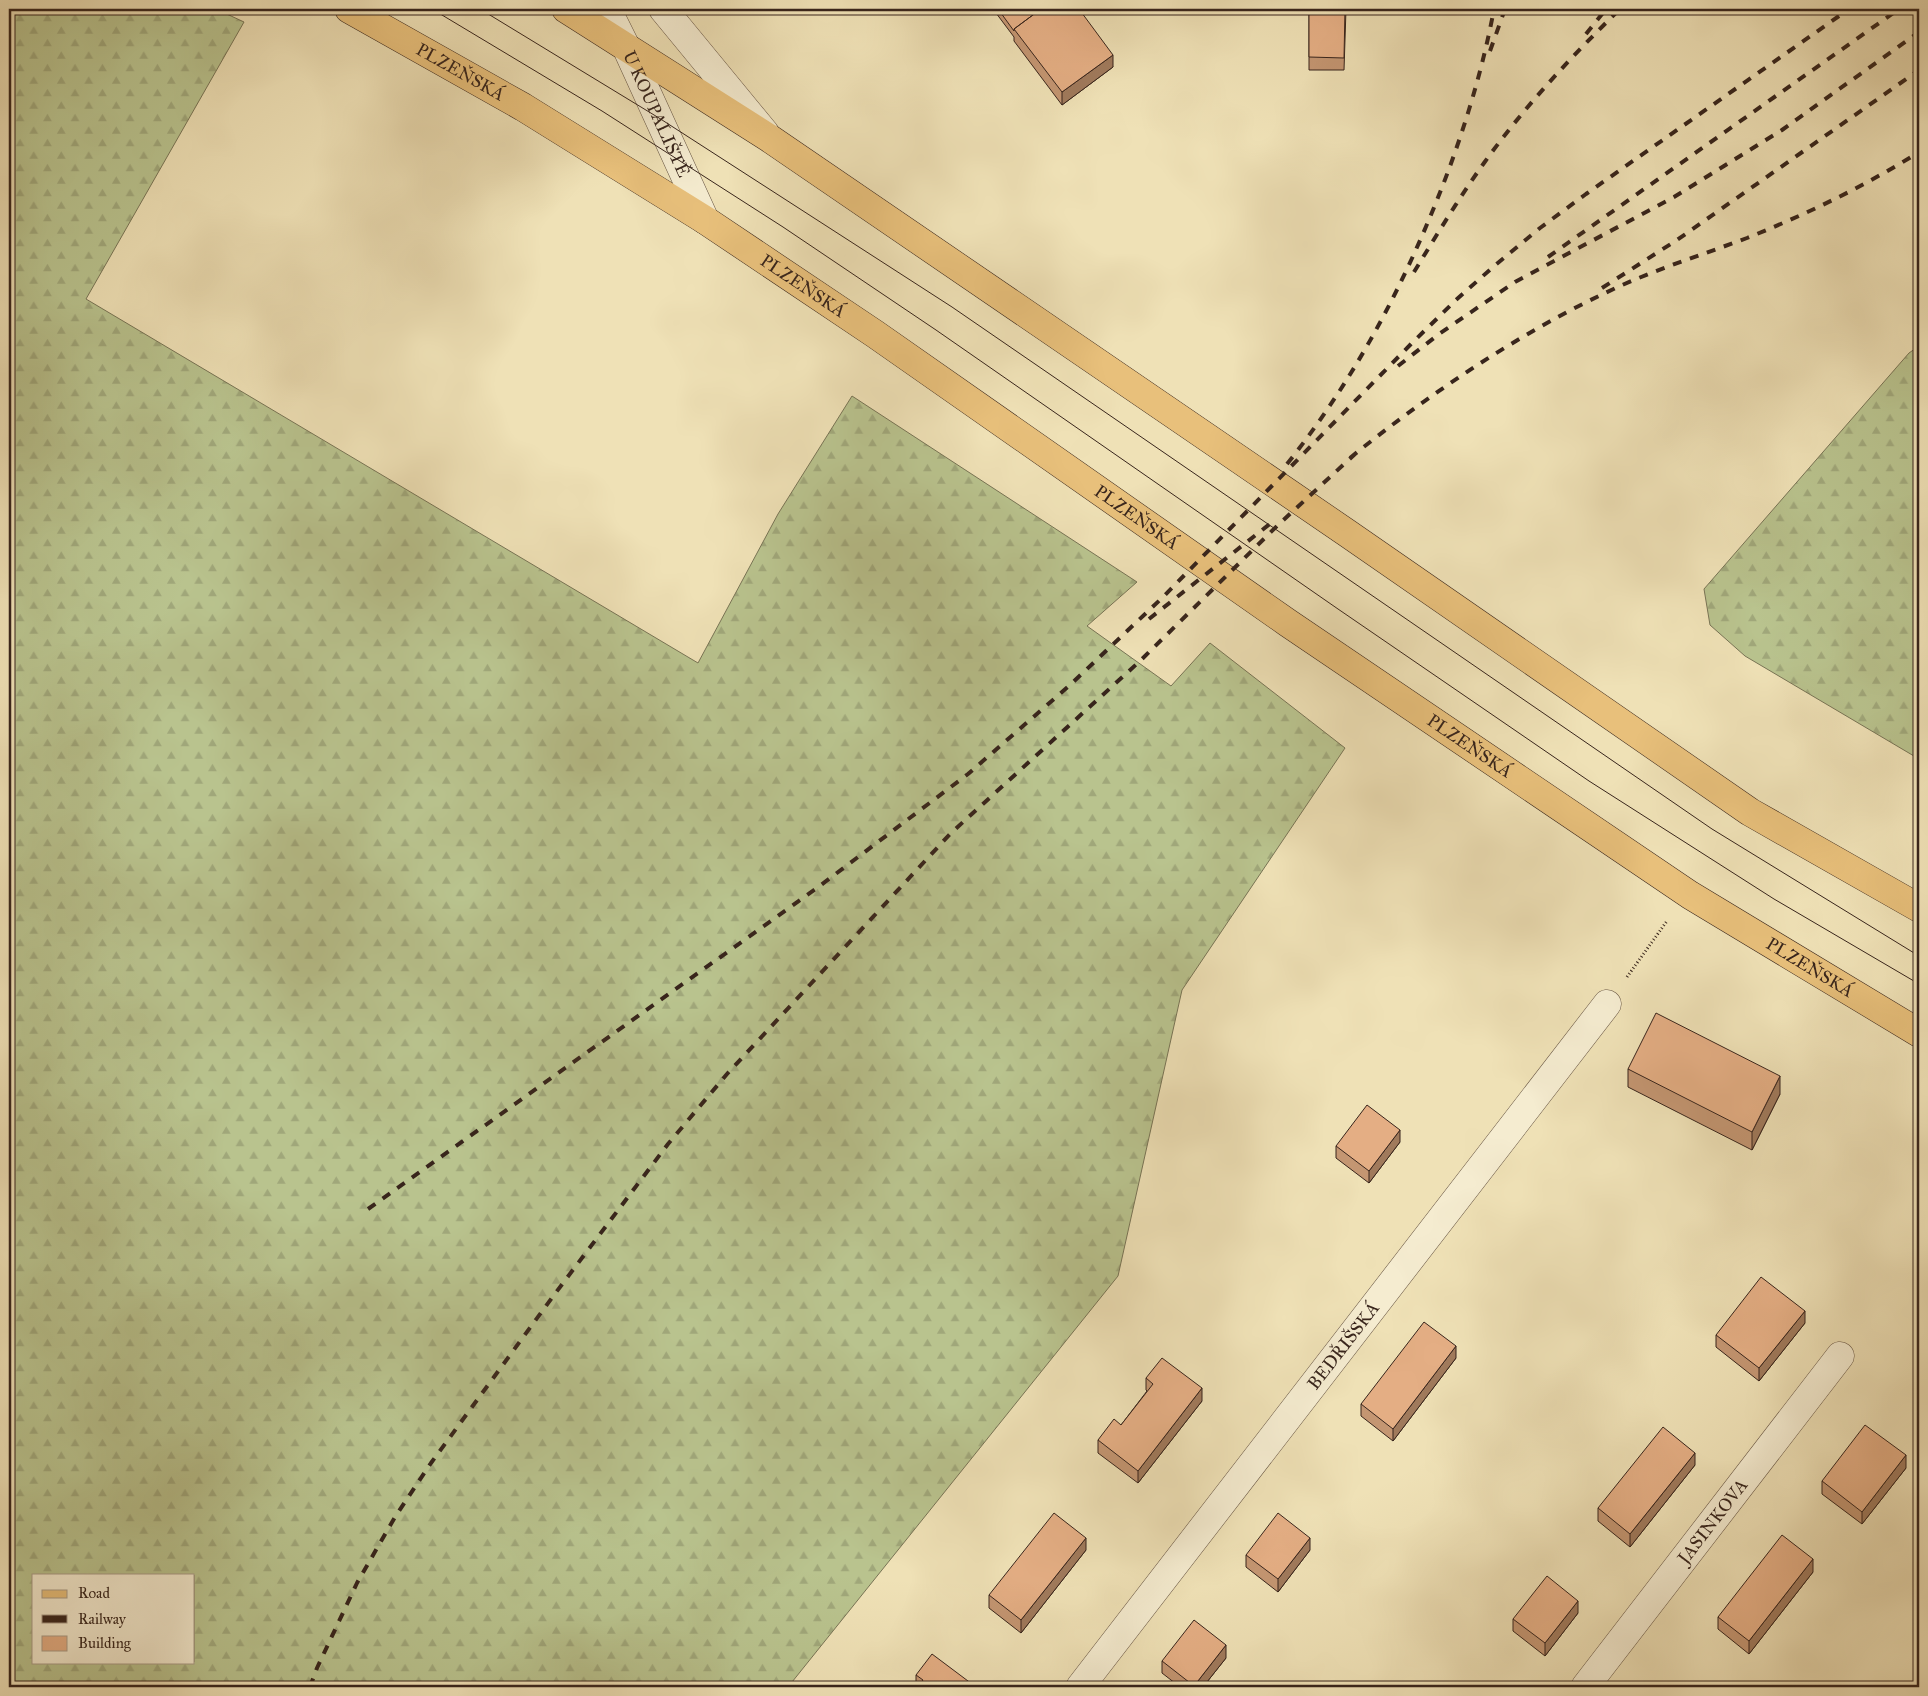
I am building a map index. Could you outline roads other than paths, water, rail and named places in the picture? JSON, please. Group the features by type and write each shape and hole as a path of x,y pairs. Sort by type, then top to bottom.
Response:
{"main road":[{"name":"PLZEŇSKÁ","path":"349,9 523,107 705,220 875,334 1288,623 1690,895 1919,1033"},
{"path":"566,9 769,138 1355,538 1750,812 1919,908"}],"street":[{"name":"U KOUPALIŠTĚ","path":"607,9 705,220"},
{"path":"663,9 769,138"},
{"name":"BEDŘIŠSKÁ","path":"1080,1687 1607,1004"},
{"name":"JASINKOVA","path":"1584,1687 1840,1356"}],"tram line":[{"path":"432,9 602,111 783,227 936,330 1589,781 1774,899 1919,984"},
{"path":"480,9 659,118 952,307 1712,829 1919,956"}],"railway":[{"path":"1287,464 1313,430 1359,360 1380,323 1417,248 1463,130 1475,90 1494,9"},
{"path":"1490,51 1505,9"},
{"path":"1586,34 1606,9"},
{"path":"1414,272 1448,217 1499,142 1549,83 1620,9"},
{"path":"368,1209 817,888 968,774 1070,685 1162,598 1411,344 1493,267 1540,228 1586,194 1849,9"},
{"path":"1548,257 1899,9"},
{"path":"1398,366 1439,334 1515,282 1674,197 1782,130 1919,32"},
{"path":"1602,288 1677,240 1919,70"},
{"path":"1350,458 1440,390 1504,348 1570,311 1639,278 1747,238 1792,219 1857,188 1919,152"},
{"path":"310,1687 357,1583 395,1517 431,1463 668,1144 727,1074 951,833 1140,661 1278,525 1355,454"},
{"path":"1149,619 1271,523"}]}
